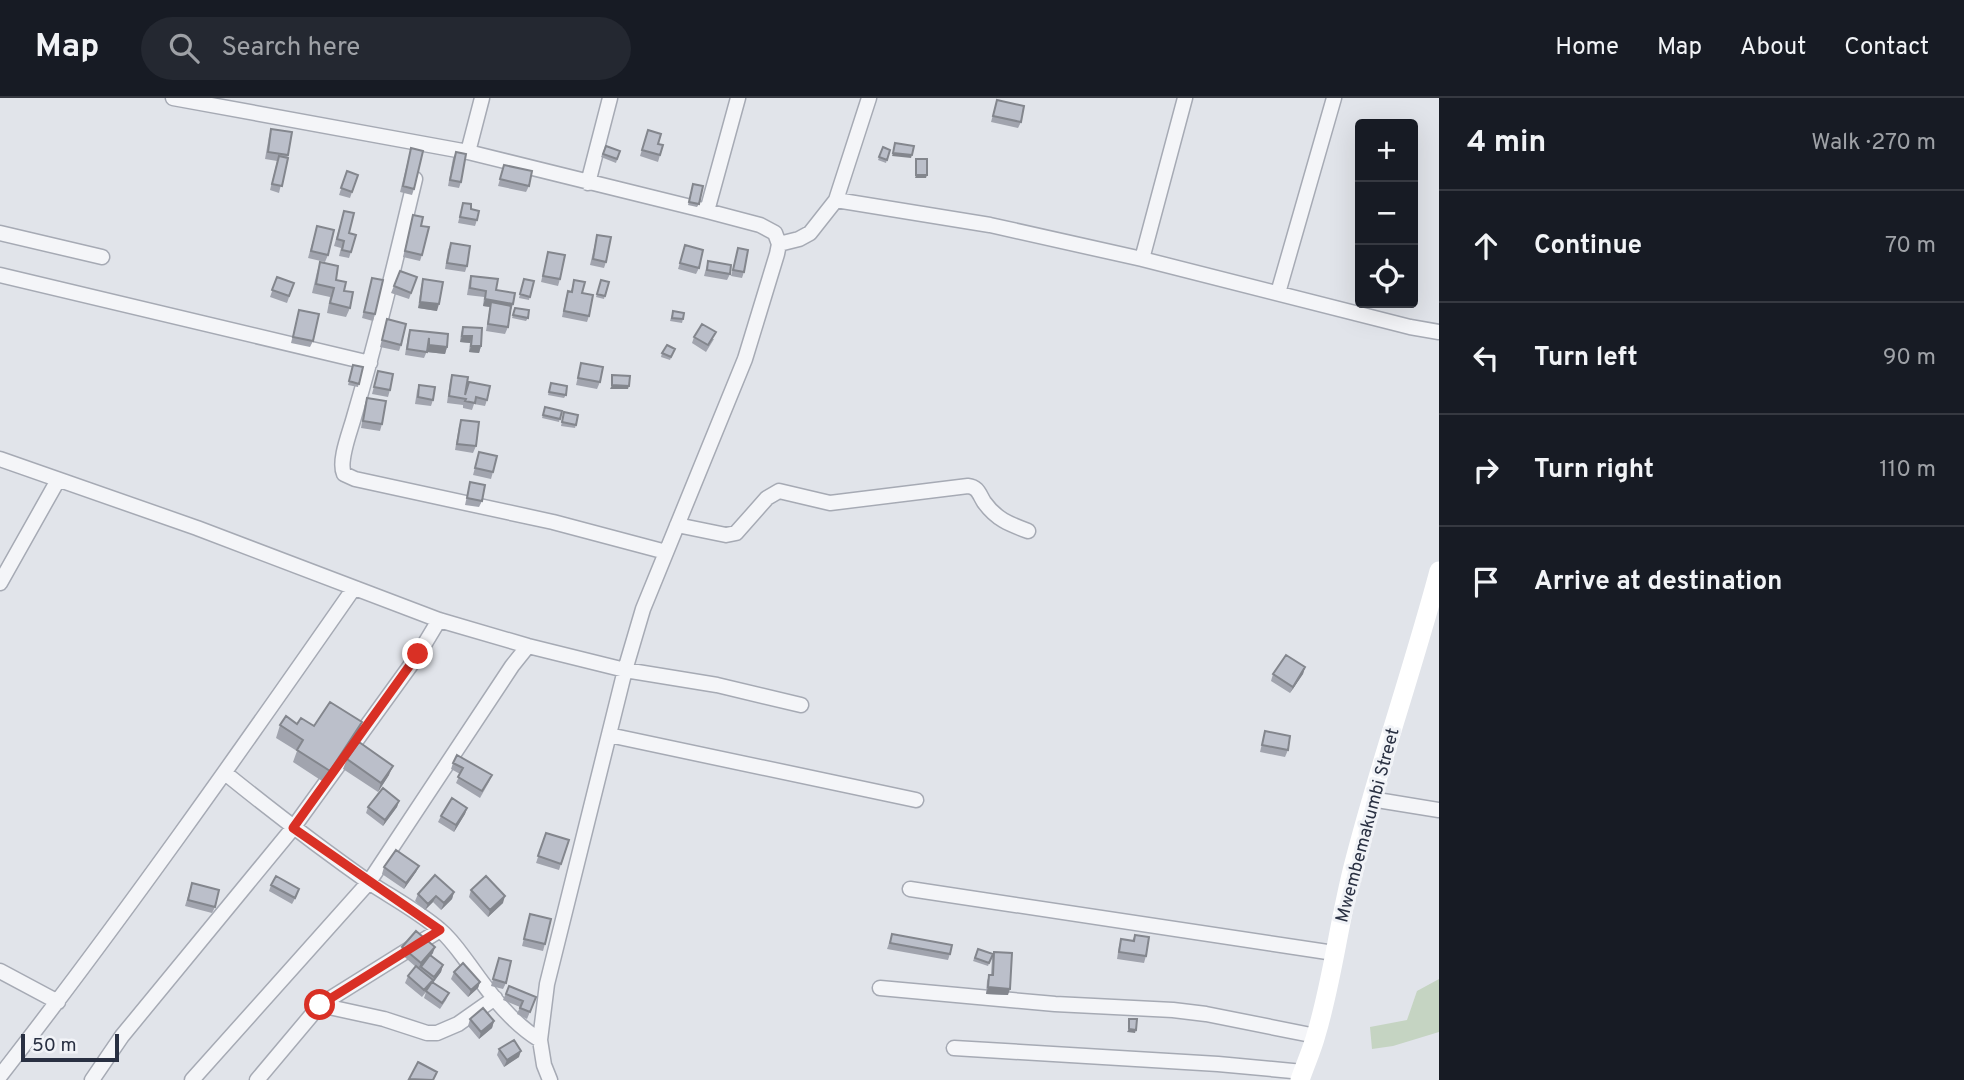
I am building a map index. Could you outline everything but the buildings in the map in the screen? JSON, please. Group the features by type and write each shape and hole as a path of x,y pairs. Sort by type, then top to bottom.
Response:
{"street":[{"path":"173,98 421,157 468,152 707,211 760,225 775,233 779,244 745,359 643,609 625,670 547,984 540,1040 544,1065 550,1080"},
{"path":"468,152 482,98"},
{"path":"588,183 610,98"},
{"path":"707,211 738,98"},
{"path":"779,244 810,233 836,200 869,98"},
{"path":"1142,259 1185,98"},
{"path":"1278,293 1334,98"},
{"path":"421,157 370,363 345,451 342,469 344,474 355,479 553,522 666,552"},
{"path":"836,200 990,225 1142,259 1439,332"},
{"path":"0,233 102,257"},
{"path":"0,275 370,363"},
{"path":"0,459 197,528 439,620 625,670 717,685 802,705"},
{"path":"0,583 58,480"},
{"path":"677,525 732,535 767,498 779,491 830,503 974,486 993,513 1004,522 1028,531"},
{"name":"Mwembemakumbi Street","path":"1301,1076 1316,1036 1348,888 1371,799 1416,657 1439,571"},
{"path":"0,1076 58,1002 225,773 354,588"},
{"path":"92,1080 122,1036 293,828 418,654 439,620"},
{"path":"192,1080 369,882 528,646"},
{"path":"609,735 916,800"},
{"path":"225,773 293,828 440,930 495,998 522,1027 540,1040"},
{"path":"1371,799 1439,810"},
{"path":"910,889 1334,953"},
{"path":"257,1080 320,1005 440,930"},
{"path":"0,971 58,1002"},
{"path":"880,988 1055,1004 1173,1010 1316,1036"},
{"path":"320,1005 427,1032 437,1032 458,1024 495,998"},
{"path":"954,1048 1218,1064 1301,1076"}],"green space":[{"path":"1439,979 1439,1032 1393,1046 1372,1049 1370,1027 1407,1020 1417,991"}],"route":[{"path":"320,1005 440,930 293,828 418,654"}]}
